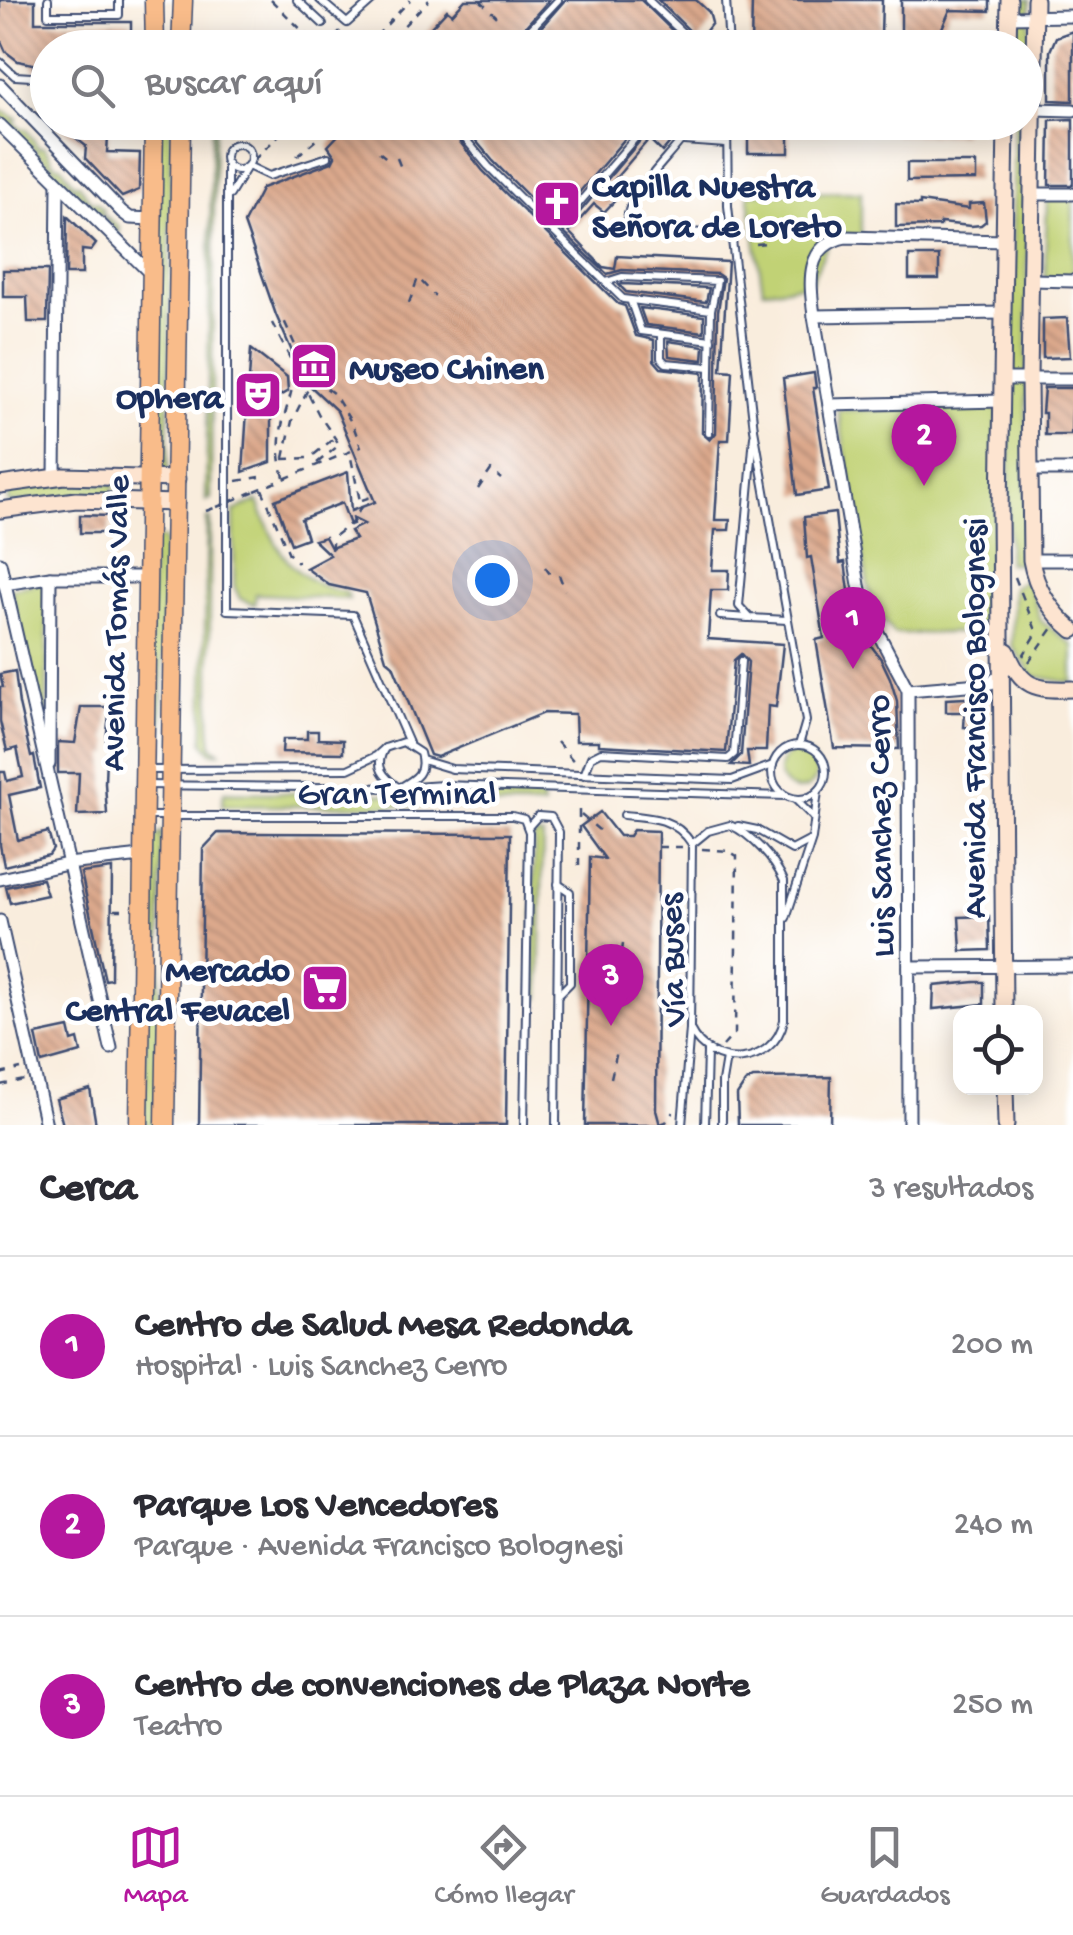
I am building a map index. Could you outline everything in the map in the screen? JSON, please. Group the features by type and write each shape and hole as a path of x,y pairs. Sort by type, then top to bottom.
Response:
{"main road":[{"path":"154,0 155,30"},
{"name":"Avenida Tomás Valle","path":"139,1125 154,140"},
{"name":"Avenida Tomás Valle","path":"165,1125 181,140"},
{"name":"Avenida Francisco Bolognesi","path":"1004,1005 1011,674 1004,642 1002,592 1006,140"},
{"name":"Avenida Francisco Bolognesi","path":"1034,140 1029,378 1031,560 1036,586"},
{"path":"0,485 55,477 177,479"},
{"path":"0,510 76,500 176,503"},
{"path":"1002,592 1008,578 1018,573 1028,575 1073,630"},
{"path":"1011,674 1041,688 1073,689"},
{"path":"1005,1095 1006,1125"}],"street":[{"path":"1008,8 1035,8 1073,16"},
{"path":"0,85 30,116"},
{"path":"1043,109 1073,110"},
{"path":"0,125 152,275"},
{"path":"53,140 125,215 152,219"},
{"path":"55,477 58,182"},
{"path":"1033,194 1073,194"},
{"name":"Luis Sanchez Cerro","path":"908,1125 908,690 862,599 814,316 811,267 820,250 834,240 855,237 1004,240"},
{"path":"1032,280 1073,281"},
{"path":"814,316 1002,313"},
{"path":"1002,379 1073,379"},
{"path":"829,405 1001,401"},
{"path":"1030,470 1073,470"},
{"path":"1031,560 1073,560"},
{"path":"0,564 111,1048"},
{"path":"47,774 50,577"},
{"path":"4,584 50,577 146,577"},
{"path":"908,690 991,683 1011,674"},
{"path":"0,879 67,864 142,856"},
{"path":"0,921 7,982 46,1125"},
{"path":"909,967 1073,966"}],"lane":[{"path":"48,0 48,15 119,15 119,0"},
{"path":"297,0 323,24"},
{"path":"326,2 347,22 352,22 373,0"},
{"path":"530,30 558,0"},
{"path":"648,0 678,30"},
{"path":"728,0 729,30"},
{"path":"0,62 15,76 30,77"},
{"path":"465,140 623,299 711,310"},
{"path":"554,232 633,140"},
{"path":"726,140 725,174 754,429 806,721 799,745"},
{"path":"726,144 684,141 634,198 627,221 634,228 732,236"},
{"path":"230,196 248,166 250,151 240,144 227,151 227,610 353,615 409,743"},
{"path":"227,164 234,170 248,166 269,176 328,158"},
{"path":"606,282 622,277 717,282 711,310 710,432"},
{"path":"631,302 641,331 711,340"},
{"path":"661,336 660,358 666,362 710,368"},
{"path":"750,618 743,613 739,599 754,429"},
{"path":"720,616 786,620"},
{"path":"581,771 590,758 601,752 728,759 734,754 740,661"},
{"path":"143,778 348,769 396,742 415,747 422,760 452,769 581,771 732,780 773,766"},
{"path":"784,924 812,839 815,818 818,791 825,775 822,758 816,751 799,745 782,750 773,766 774,782 815,818"},
{"path":"386,748 380,768 386,779 399,788"},
{"path":"399,788 416,778 422,760"},
{"path":"143,778 789,797 810,796 818,791"},
{"path":"624,815 668,821 685,834 692,846"},
{"name":"Gran Terminal","path":"142,816 524,819 529,827 524,1125"},
{"path":"529,827 538,816 552,817 559,832 556,1125"},
{"path":"730,825 757,830 792,850 812,839"},
{"name":"Vía Buses","path":"730,825 745,834 782,874 785,886 784,1020 780,1034 762,1054 746,1058 716,1054 690,1029 692,846 708,831 730,825"},
{"path":"557,996 570,982 570,892 558,884"},
{"path":"682,1125 690,1029"},
{"name":"Vía Buses","path":"705,1125 707,1049"},
{"name":"Vía Buses","path":"722,1125 726,1058"}],"path":[{"path":"271,0 302,30"},
{"path":"382,30 410,0"},
{"path":"400,30 429,0"},
{"path":"480,0 499,19"},
{"path":"341,30 347,22"},
{"path":"248,166 275,140"},
{"path":"292,160 316,140"},
{"path":"379,152 390,161"},
{"path":"261,168 262,154"},
{"path":"398,158 402,168"},
{"path":"756,244 767,243"},
{"path":"409,303 418,278 435,296"},
{"path":"206,511 361,447 334,394 308,374 282,316"},
{"path":"272,323 333,439 340,444 312,467"},
{"path":"284,478 278,442 286,403 294,389 295,368"},
{"path":"314,378 292,422 283,459 310,458 333,439"},
{"path":"331,550 333,537 355,520 361,506 350,452"},
{"path":"478,489 491,470 502,479"},
{"path":"228,482 260,477"},
{"path":"262,488 288,554 298,562"},
{"path":"360,500 376,495"},
{"path":"545,567 552,577"},
{"path":"559,575 565,590"},
{"path":"1011,674 1060,618"},
{"path":"557,742 581,771"},
{"path":"579,870 578,812 599,830"},
{"path":"658,847 729,850 737,856 736,1033 716,1054"},
{"path":"114,910 130,910"},
{"path":"618,981 623,944"},
{"path":"610,1078 617,1052"},
{"path":"0,1074 34,1072"},
{"path":"0,1085 34,1072"},
{"path":"660,1124 666,1122 684,1098"}],"green space":[{"path":"1016,0 1030,0 1030,30 1015,30"},
{"path":"0,109 17,119 14,122 26,129 30,140 39,148 44,147 91,202 104,210 101,213 120,227 119,234 0,116"},
{"path":"159,140 171,140 168,472 154,472"},
{"path":"212,140 215,140 211,499 206,501"},
{"path":"1014,140 1029,140 1025,563 1008,563"},
{"path":"861,192 861,237 829,242 810,284 763,290 748,193"},
{"path":"1047,196 1073,196 1073,279 1045,279"},
{"path":"998,409 996,561 989,562 991,632 894,634 875,609 868,586 838,410"},
{"path":"65,483 115,487 110,494 8,503 8,491"},
{"path":"258,501 271,534 288,561 312,581 347,593 349,599 256,594 255,605 240,599 234,586 234,511"},
{"path":"210,518 210,725 212,746 220,752 212,752 203,742"},
{"path":"152,538 164,539 162,750 149,749"},
{"path":"1023,581 1029,584 1041,621 1073,645 1073,683 1033,676 1012,646 1013,587"},
{"path":"44,582 47,586 47,753 11,589"},
{"path":"798,752 811,758 817,771 811,784 798,790 785,784 779,771 785,758"},
{"path":"224,792 541,797 543,806 222,806"},
{"path":"162,832 158,1125 144,1125 149,842"},
{"path":"534,835 543,836 540,998 534,998"}],"building":[{"path":"0,0 35,0 35,22 131,22 131,30 30,30 30,63 6,52 0,39"},
{"path":"465,0 549,0 522,30 428,30 447,10 452,14"},
{"path":"565,0 641,0 672,30 539,30"},
{"path":"658,0 696,0 709,12 712,23 707,30 689,30"},
{"path":"752,0 882,0 881,30 751,30"},
{"path":"901,0 990,0 990,11 950,10 941,30 901,30"},
{"path":"1073,31 1073,101 1050,100 1050,51 1056,37"},
{"path":"1073,119 1073,185 1049,185 1050,120"},
{"path":"78,140 108,140 107,152 140,153 139,190 122,197 85,158 86,146"},
{"path":"334,140 458,140 483,171 618,304 625,306 636,336 654,340 654,360 661,368 703,373 702,433 710,440 716,433 718,311 723,278 717,274 622,270 607,274 563,232 641,140 648,140 609,186 620,195 604,212 594,204 569,232 603,267 615,269 617,256 728,262 721,370 733,371 729,440 720,440 715,520 730,520 729,530 715,530 712,570 729,570 728,590 711,590 708,639 783,644 776,707 768,706 766,751 747,751 749,766 731,765 741,755 748,662 741,654 734,660 726,752 576,741 575,714 544,713 437,757 430,755 393,665 386,659 366,593 329,585 306,568 330,555 314,540 325,537 331,548 355,539 350,531 364,524 352,518 350,525 342,503 301,519 307,538 291,544 275,500 348,472 351,511 375,502 337,411 305,381 276,315 244,223 262,188 332,162 335,156 328,146"},
{"path":"475,140 624,140 554,222"},
{"path":"650,140 672,140 662,152"},
{"path":"748,140 789,140 789,153 748,153"},
{"path":"907,163 976,163 976,180 907,181"},
{"path":"920,202 969,209 969,204 984,203 986,221 971,226 940,223 896,227 896,204"},
{"path":"67,216 96,244 91,251 82,250 82,274 66,274"},
{"path":"909,256 939,256 939,279 909,279"},
{"path":"3,270 48,270 47,322 28,322 27,297 3,297"},
{"path":"619,285 709,288 706,302 626,292"},
{"path":"640,308 704,316 704,332 646,325"},
{"path":"1067,318 1070,357 1043,358 1043,319"},
{"path":"668,341 704,346 703,360 669,356"},
{"path":"251,349 287,377 288,391 271,401 271,462 243,472"},
{"path":"814,373 829,490 797,495 783,378"},
{"path":"1044,388 1073,388 1071,435 1045,435"},
{"path":"835,513 840,563 845,562 855,633 861,632 890,678 897,701 899,749 834,748 816,640 824,638 811,557 807,558 804,517"},
{"path":"80,515 110,516 109,533 80,533"},
{"path":"15,671 40,788 9,795 18,840 48,832 53,849 49,855 4,866 0,845 0,772 5,772 7,781 23,777 17,748 7,751 0,721 0,674"},
{"path":"946,699 977,699 975,728 964,727 965,712 946,712"},
{"path":"81,707 110,707 106,740 110,754 106,754 107,814 77,815 79,773 58,773 58,742 75,743"},
{"path":"307,731 318,731 318,739 343,740 343,753 282,752 283,739 307,739"},
{"path":"600,812 619,836 629,836 633,830 658,831 656,1110 660,1125 585,1125 590,857 605,859 581,826"},
{"path":"218,833 510,834 506,1125 199,1125 203,849"},
{"path":"112,869 111,979 105,980 81,873"},
{"path":"42,879 47,895 10,903 6,887"},
{"path":"989,916 990,950 961,951 959,917"},
{"path":"984,982 984,1004 933,1009 934,986"},
{"path":"69,1028 72,1041 78,1039 81,1052 42,1063 36,1035"},
{"path":"831,1077 830,1125 738,1125 737,1095 753,1078"},
{"path":"90,1089 96,1125 63,1125 56,1099"}],"place":[{"name":"Capilla Nuestra Señora de Loreto","path":"557,204"},
{"name":"Museo Chinen","path":"314,366"},
{"name":"Ophera","path":"258,395"},
{"name":"Parque Los Vencedores","path":"924,486"},
{"name":"Centro de Salud Mesa Redonda","path":"853,669"},
{"name":"Mercado Central Fevacel","path":"325,988"},
{"name":"Centro de convenciones de Plaza Norte","path":"611,1026"}]}
